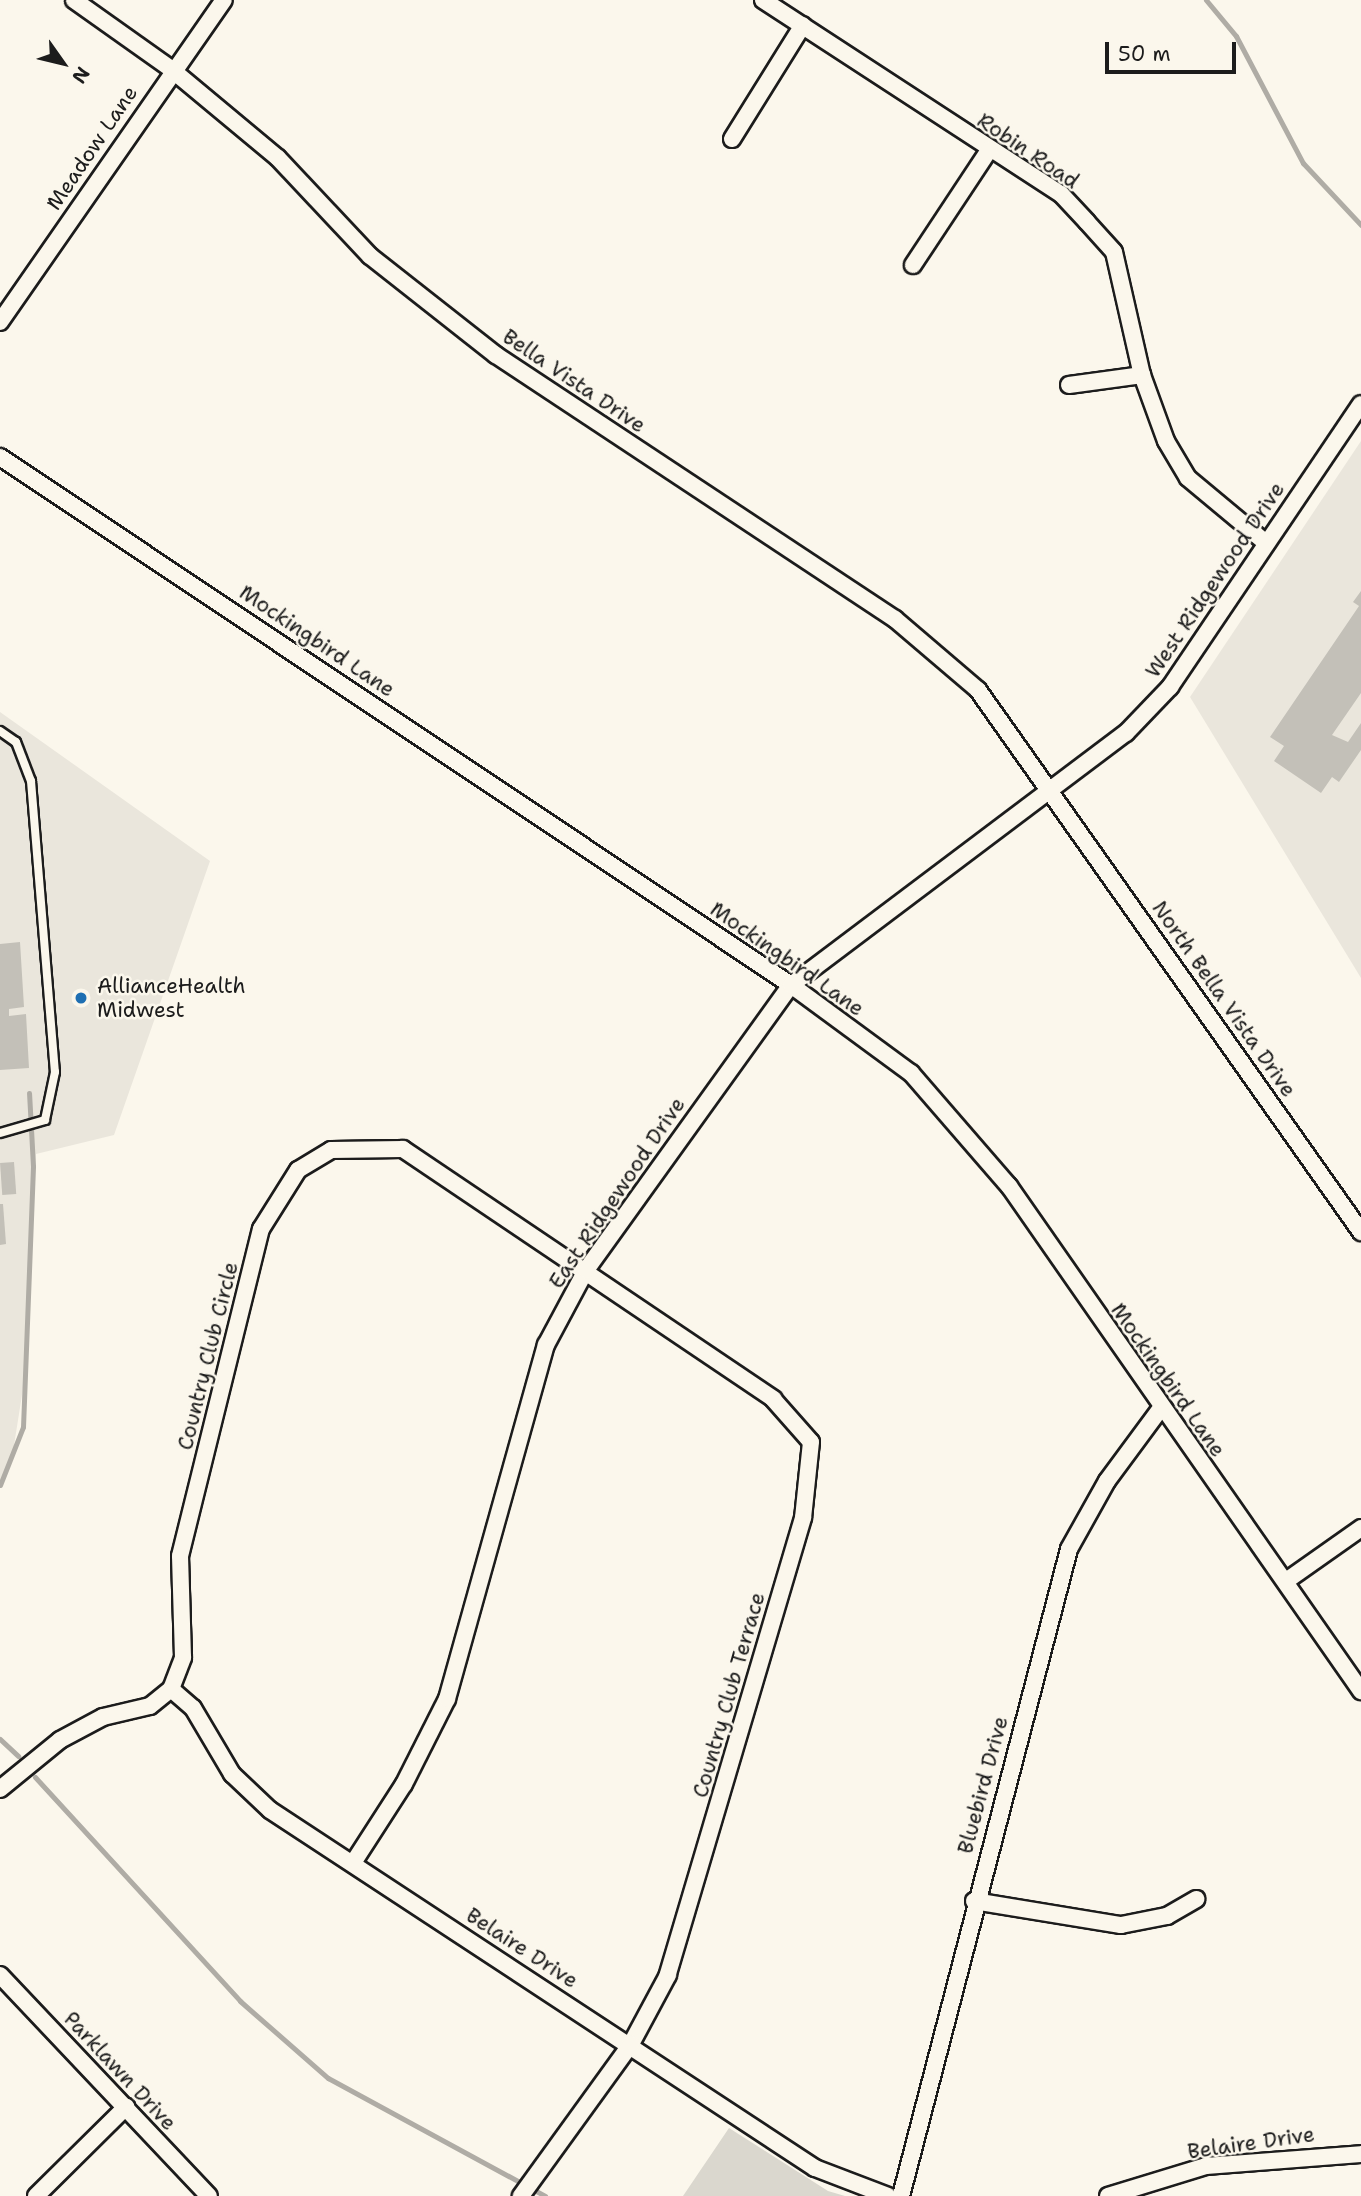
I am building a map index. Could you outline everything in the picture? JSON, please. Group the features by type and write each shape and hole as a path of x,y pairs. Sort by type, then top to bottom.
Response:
{"street":[{"name":"Bella Vista Drive","path":"74,0 171,69 278,158 370,256 496,355 895,619 978,690 1052,789"},
{"name":"Meadow Lane","path":"0,322 171,69 224,0"},
{"name":"Robin Road","path":"763,0 989,150 1061,194 1114,252 1142,375 1188,478 1266,543"},
{"path":"732,139 803,25"},
{"path":"913,265 989,150"},
{"path":"1069,385 1142,375"},
{"name":"West Ridgewood Drive","path":"1052,789 1126,733 1170,687 1361,404"},
{"name":"Mockingbird Lane","path":"0,457 791,985 911,1073 949,1111 1009,1186 1161,1408 1286,1581 1361,1691"},
{"name":"East Ridgewood Drive","path":"353,1863 404,1784 447,1699 546,1345 586,1270 791,985 1052,789"},
{"name":"North Bella Vista Drive","path":"1052,789 1361,1232"},
{"name":"Country Club Circle","path":"171,1689 183,1657 183,1543 261,1229 298,1170 331,1150 403,1149 586,1270"},
{"name":"Country Club Terrace","path":"522,2196 631,2044 668,1975 803,1518 811,1442 773,1399 586,1270"},
{"name":"Bluebird Drive","path":"901,2196 974,1901 1069,1549 1107,1481 1161,1408"},
{"path":"1286,1581 1361,1528"},
{"path":"0,1789 60,1740 103,1717 150,1706 171,1689"},
{"name":"Belaire Drive","path":"171,1689 193,1708 232,1774 270,1810 631,2044 815,2168 888,2196"},
{"path":"974,1901 1121,1925 1167,1916 1197,1899"},
{"name":"Parklawn Drive","path":"0,1975 209,2196"},
{"path":"36,2196 127,2107"},
{"name":"Belaire Drive","path":"1108,2196 1206,2166 1361,2154"}],"lane":[{"path":"0,731 16,742 30,781 55,1072 45,1120 0,1133"}],"shaded area":[{"path":"1361,441 1361,978 1190,697"},
{"name":"AllianceHealth Midwest","path":"0,712 210,861 114,1135 36,1154 25,1376 12,1458 0,1482"},
{"path":"729,2128 828,2191 845,2196 683,2196"}],"building":[{"path":"1361,591 1361,693 1332,735 1348,742 1361,723 1361,750 1339,782 1332,777 1321,793 1274,761 1284,746 1270,737 1359,606 1353,602"},
{"path":"20,942 24,1007 9,1009 9,1016 26,1014 29,1068 0,1070 0,944"},
{"path":"14,1162 16,1194 2,1195 0,1163"},
{"path":"0,1204 3,1204 6,1244 0,1245"}],"waterway":[{"path":"1206,0 1236,36 1303,163 1361,225"},
{"path":"0,1485 23,1427 33,1166 29,1093"},
{"path":"0,1739 18,1756"},
{"path":"35,1777 240,2001 328,2078 545,2196"}],"place":[{"name":"AllianceHealth Midwest","path":"81,998"}]}
